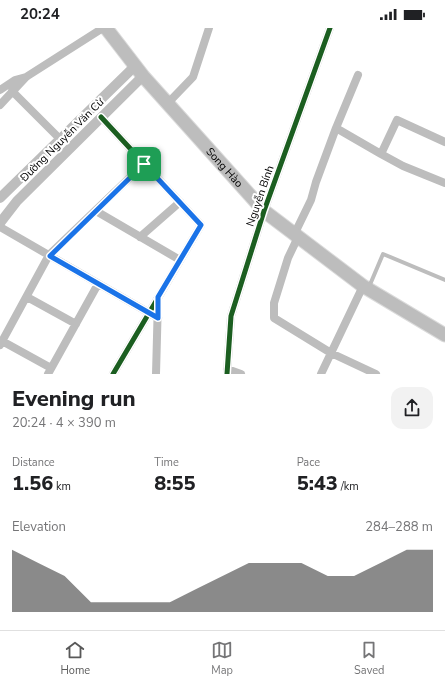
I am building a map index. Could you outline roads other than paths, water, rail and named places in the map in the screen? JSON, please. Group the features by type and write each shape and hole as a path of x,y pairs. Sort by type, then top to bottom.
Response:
{"main road":[{"name":"Song Hào","path":"104,28 139,71 264,211 366,287 445,335"}],"street":[{"path":"0,105 26,77 104,28"},
{"path":"168,103 193,77 209,28"},
{"name":"Nguyễn Bính","path":"227,371 230,316 264,211 330,28"},
{"name":"Đường Nguyễn Văn Cừ","path":"0,223 17,201 101,117 139,71"},
{"name":"Đường Nguyễn Văn Cừ","path":"0,198 60,139 139,71"},
{"path":"358,75 336,128 311,200 288,258 274,303 274,318 331,353 376,374"},
{"path":"0,90 15,80 26,77"},
{"path":"12,91 60,139"},
{"path":"101,117 201,225 113,374"},
{"path":"381,154 397,120 445,142"},
{"path":"336,128 403,166 445,183"},
{"path":"98,284 50,371 1,343 50,256 144,164"},
{"path":"140,237 180,202"},
{"path":"96,211 180,260"},
{"path":"0,227 158,318"},
{"path":"321,374 366,287"},
{"path":"26,297 76,324"},
{"path":"156,374 158,297"},
{"path":"227,371 241,374"}],"lane":[{"path":"366,287 383,254 445,280"}]}
